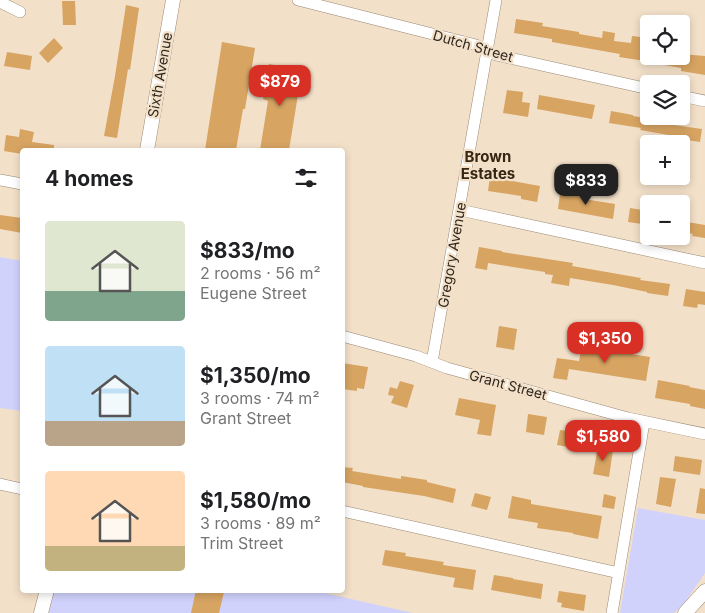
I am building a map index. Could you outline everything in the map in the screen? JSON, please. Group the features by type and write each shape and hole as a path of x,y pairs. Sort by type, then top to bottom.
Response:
{"street":[{"name":"Sixth Avenue","path":"147,148 173,0"},
{"name":"Dutch Street","path":"298,0 476,45 496,55 640,87"},
{"name":"Gregory Avenue","path":"432,362 496,0"},
{"path":"0,2 20,12"},
{"path":"690,98 705,101"},
{"path":"0,180 20,184"},
{"path":"460,210 705,263"},
{"name":"Grant Street","path":"345,337 416,356 447,368 644,422 705,434"},
{"path":"612,613 644,422"},
{"path":"0,484 20,489"},
{"path":"345,512 619,573"},
{"path":"684,613 705,591"},
{"path":"41,613 46,593"}],"shaded area":[{"path":"0,257 20,261 20,411 0,408"},
{"path":"638,508 705,520 705,573 683,605 674,613 620,613"},
{"path":"53,593 324,593 413,613 48,613"}],"building":[{"path":"62,1 75,1 76,25 63,25"},
{"path":"126,5 139,8 117,138 104,136"},
{"path":"516,19 543,23 542,26 602,38 603,31 615,33 614,41 631,43 632,36 640,37 640,60 619,57 620,54 552,42 552,39 514,33"},
{"path":"54,38 63,48 48,63 39,53"},
{"path":"222,42 255,48 236,148 205,148"},
{"path":"7,52 32,56 30,70 4,66"},
{"path":"690,55 705,56 705,75 681,71 681,68 664,65 690,65"},
{"path":"269,64 302,70 289,148 260,148 268,101 263,99"},
{"path":"507,90 523,92 522,102 530,103 528,117 503,113"},
{"path":"539,95 595,105 592,119 537,109"},
{"path":"611,111 640,117 640,125 674,125 702,129 700,142 690,140 690,135 668,135 609,123"},
{"path":"20,129 34,132 32,142 54,145 54,148 20,148 20,154 4,151 6,135 19,137"},
{"path":"490,177 540,186 537,202 521,199 521,196 488,191"},
{"path":"560,193 584,196 584,199 615,204 613,219 558,209"},
{"path":"630,208 640,210 640,224 628,222"},
{"path":"0,215 20,218 20,233 0,229"},
{"path":"690,222 705,225 705,238 692,236 693,234 690,234"},
{"path":"479,247 573,263 572,266 670,284 668,296 570,278 569,286 551,283 553,275 545,274 545,272 488,263 487,270 475,268"},
{"path":"686,289 705,292 705,305 698,304 697,308 683,306"},
{"path":"499,326 517,329 514,350 496,347"},
{"path":"582,346 650,357 646,381 569,369 567,380 553,378 557,358 579,361"},
{"path":"345,363 368,367 364,389 357,388 357,391 345,389"},
{"path":"658,380 705,390 705,409 690,406 690,404 655,398"},
{"path":"400,381 414,385 407,408 391,403 394,396 388,395 390,387 397,389"},
{"path":"459,398 496,405 491,436 477,434 480,420 455,415"},
{"path":"528,414 547,417 544,435 526,432"},
{"path":"560,430 588,434 585,450 557,445"},
{"path":"598,447 613,450 609,477 593,474"},
{"path":"675,456 702,460 700,475 673,471"},
{"path":"345,467 353,468 352,471 401,479 401,476 427,480 427,482 456,489 453,503 345,483"},
{"path":"660,477 676,479 671,507 656,504"},
{"path":"700,488 705,489 705,514 696,513"},
{"path":"475,493 491,497 487,510 471,506"},
{"path":"604,494 616,497 614,509 602,507"},
{"path":"512,496 531,500 531,504 602,516 598,539 537,528 538,523 508,518"},
{"path":"385,550 406,553 405,556 444,562 443,565 476,570 473,590 453,587 455,578 382,565"},
{"path":"494,575 543,584 541,599 491,590"},
{"path":"559,591 586,595 584,611 561,607 562,603 557,602"},
{"path":"195,593 224,593 219,613 191,613"}],"district":[{"name":"Brown Estates","path":"488,166"}]}
